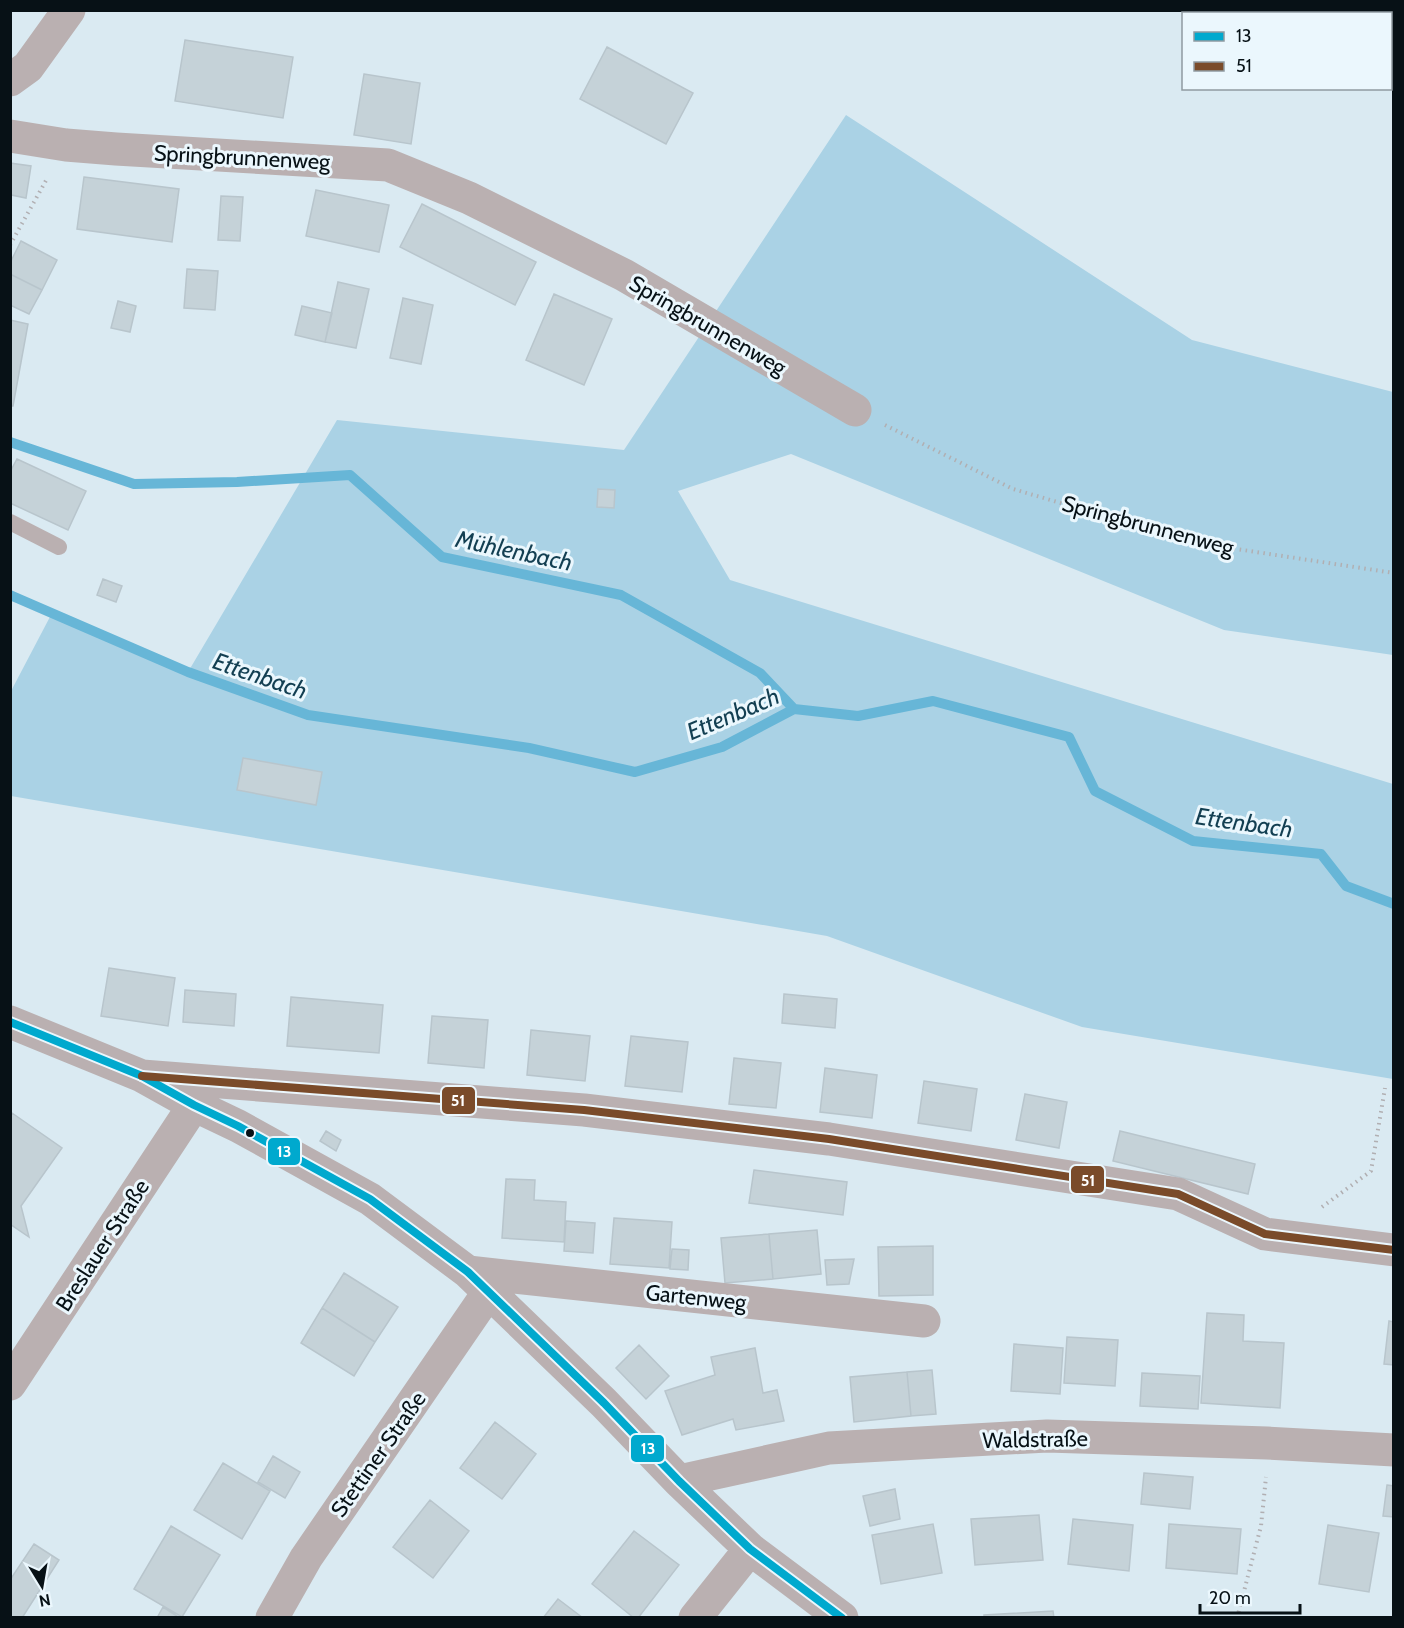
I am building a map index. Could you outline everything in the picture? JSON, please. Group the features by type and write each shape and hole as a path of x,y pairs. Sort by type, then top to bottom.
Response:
{"street":[{"path":"10,80 28,67 69,10"},
{"name":"Springbrunnenweg","path":"10,136 66,145 116,149 388,165 469,198 624,275 855,410"},
{"path":"10,1022 142,1076 370,1199 478,1283 604,1403 679,1481 750,1549 842,1617"},
{"path":"142,1076 584,1110 828,1139 1178,1194 1265,1234 1394,1250"},
{"name":"Breslauer Straße","path":"10,1384 194,1105"},
{"name":"Gartenweg","path":"478,1283 924,1321"},
{"name":"Stettiner Straße","path":"272,1617 306,1558 478,1283"},
{"name":"Waldstraße","path":"679,1481 829,1448 1047,1436 1267,1443 1394,1450"},
{"path":"695,1617 750,1549"}],"lane":[{"path":"10,522 58,547"}],"path":[{"path":"10,245 66,145"},
{"name":"Springbrunnenweg","path":"855,410 1013,489 1197,543 1394,573"},
{"path":"1318,1209 1371,1171 1385,1088"},
{"path":"1237,1617 1261,1526 1267,1468 1267,1443"}],"shaded area":[{"path":"846,115 1192,340 1393,392 1393,655 1224,630 791,454 678,491 730,580 1393,784 1393,1079 1082,1027 827,936 11,796 10,693 52,613 188,672 337,420 624,450"}],"building":[{"path":"185,40 293,57 283,118 175,101"},
{"path":"607,47 693,93 666,144 580,99"},
{"path":"364,74 420,83 411,144 354,135"},
{"path":"10,163 31,166 26,198 11,195 10,199"},
{"path":"84,177 179,189 172,242 77,229"},
{"path":"316,190 389,205 379,252 306,236"},
{"path":"221,196 243,197 240,241 218,240"},
{"path":"422,204 536,262 515,305 400,247"},
{"path":"21,241 57,260 42,290 10,274 10,263"},
{"path":"187,269 218,271 215,310 184,308"},
{"path":"10,274 42,290 29,314 10,305"},
{"path":"338,282 369,289 356,348 325,342"},
{"path":"554,294 612,319 584,385 526,360"},
{"path":"403,298 433,305 421,364 390,358"},
{"path":"118,301 136,306 130,332 111,328"},
{"path":"302,306 332,313 325,342 295,335"},
{"path":"10,320 28,324 13,406 10,406"},
{"path":"17,459 86,491 68,530 10,503 10,472"},
{"path":"598,489 615,490 614,508 597,507"},
{"path":"103,579 122,586 116,602 97,595"},
{"path":"243,758 322,772 316,805 237,790"},
{"path":"109,968 175,978 168,1026 101,1016"},
{"path":"185,990 236,994 234,1026 183,1022"},
{"path":"784,994 837,999 835,1028 782,1023"},
{"path":"291,997 383,1005 379,1053 287,1046"},
{"path":"432,1016 488,1020 484,1068 428,1063"},
{"path":"531,1030 590,1036 585,1081 527,1075"},
{"path":"631,1036 688,1042 682,1092 625,1086"},
{"path":"734,1058 781,1063 776,1108 729,1104"},
{"path":"825,1068 877,1075 872,1118 820,1112"},
{"path":"924,1081 977,1089 971,1131 918,1123"},
{"path":"1025,1094 1067,1102 1059,1148 1016,1140"},
{"path":"12,1113 62,1148 21,1206 29,1237 10,1224 10,1116"},
{"path":"326,1131 341,1140 336,1151 320,1141"},
{"path":"1120,1131 1255,1164 1248,1194 1113,1161"},
{"path":"754,1170 847,1182 843,1215 749,1203"},
{"path":"506,1179 535,1180 534,1200 566,1202 564,1242 502,1238"},
{"path":"614,1218 672,1222 669,1268 610,1264"},
{"path":"566,1221 595,1223 593,1253 564,1251"},
{"path":"817,1230 821,1274 773,1279 769,1234"},
{"path":"769,1234 773,1279 725,1283 721,1238"},
{"path":"933,1246 933,1295 879,1296 878,1247"},
{"path":"672,1249 689,1250 688,1270 670,1269"},
{"path":"854,1259 849,1284 827,1285 825,1260"},
{"path":"344,1273 398,1307 375,1342 322,1308"},
{"path":"322,1308 375,1342 354,1376 301,1343"},
{"path":"1207,1313 1244,1315 1243,1341 1284,1343 1280,1408 1201,1403"},
{"path":"1389,1321 1394,1322 1394,1365 1384,1364"},
{"path":"1067,1337 1118,1340 1115,1386 1064,1383"},
{"path":"1014,1344 1063,1348 1060,1394 1011,1391"},
{"path":"639,1345 669,1376 646,1399 616,1368"},
{"path":"755,1348 763,1393 777,1390 784,1421 736,1430 733,1419 682,1435 665,1391 715,1375 711,1357"},
{"path":"932,1370 936,1414 911,1416 907,1372"},
{"path":"907,1372 911,1416 854,1422 850,1377"},
{"path":"1142,1373 1200,1376 1198,1409 1140,1406"},
{"path":"495,1422 536,1454 502,1499 460,1468"},
{"path":"273,1456 300,1472 285,1498 258,1482"},
{"path":"223,1463 270,1491 242,1539 194,1510"},
{"path":"1144,1473 1193,1477 1190,1509 1141,1504"},
{"path":"1387,1485 1394,1486 1394,1517 1383,1516"},
{"path":"895,1489 900,1519 870,1526 863,1496"},
{"path":"430,1500 469,1531 433,1578 393,1547"},
{"path":"1039,1515 1043,1560 975,1565 971,1519"},
{"path":"1073,1519 1133,1525 1129,1571 1068,1564"},
{"path":"933,1524 942,1573 881,1584 872,1535"},
{"path":"1169,1524 1241,1529 1237,1574 1166,1568"},
{"path":"1328,1525 1379,1533 1369,1592 1319,1584"},
{"path":"171,1526 220,1555 182,1617 134,1589"},
{"path":"634,1531 679,1565 638,1618 634,1618 592,1584"},
{"path":"34,1544 59,1560 22,1618 10,1618 10,1580"},
{"path":"558,1599 583,1618 543,1618"},
{"path":"163,1607 180,1618 157,1618"},
{"path":"1053,1611 1054,1618 984,1618 984,1615"}],"waterway":[{"name":"Mühlenbach","path":"10,442 134,484 237,482 350,475 442,557 621,595 760,673 794,709"},
{"name":"Ettenbach","path":"10,595 188,672 308,715 529,748 635,772 722,747 794,709 858,716 933,701 1069,737 1095,791 1193,841 1321,854 1346,886 1394,904"}],"transit line":[{"name":"13","path":"10,1022 142,1076 370,1199 468,1272 604,1403 679,1481 750,1549 842,1618"},
{"name":"51","path":"142,1076 584,1110 829,1139 1178,1194 1265,1234 1394,1250"}]}
